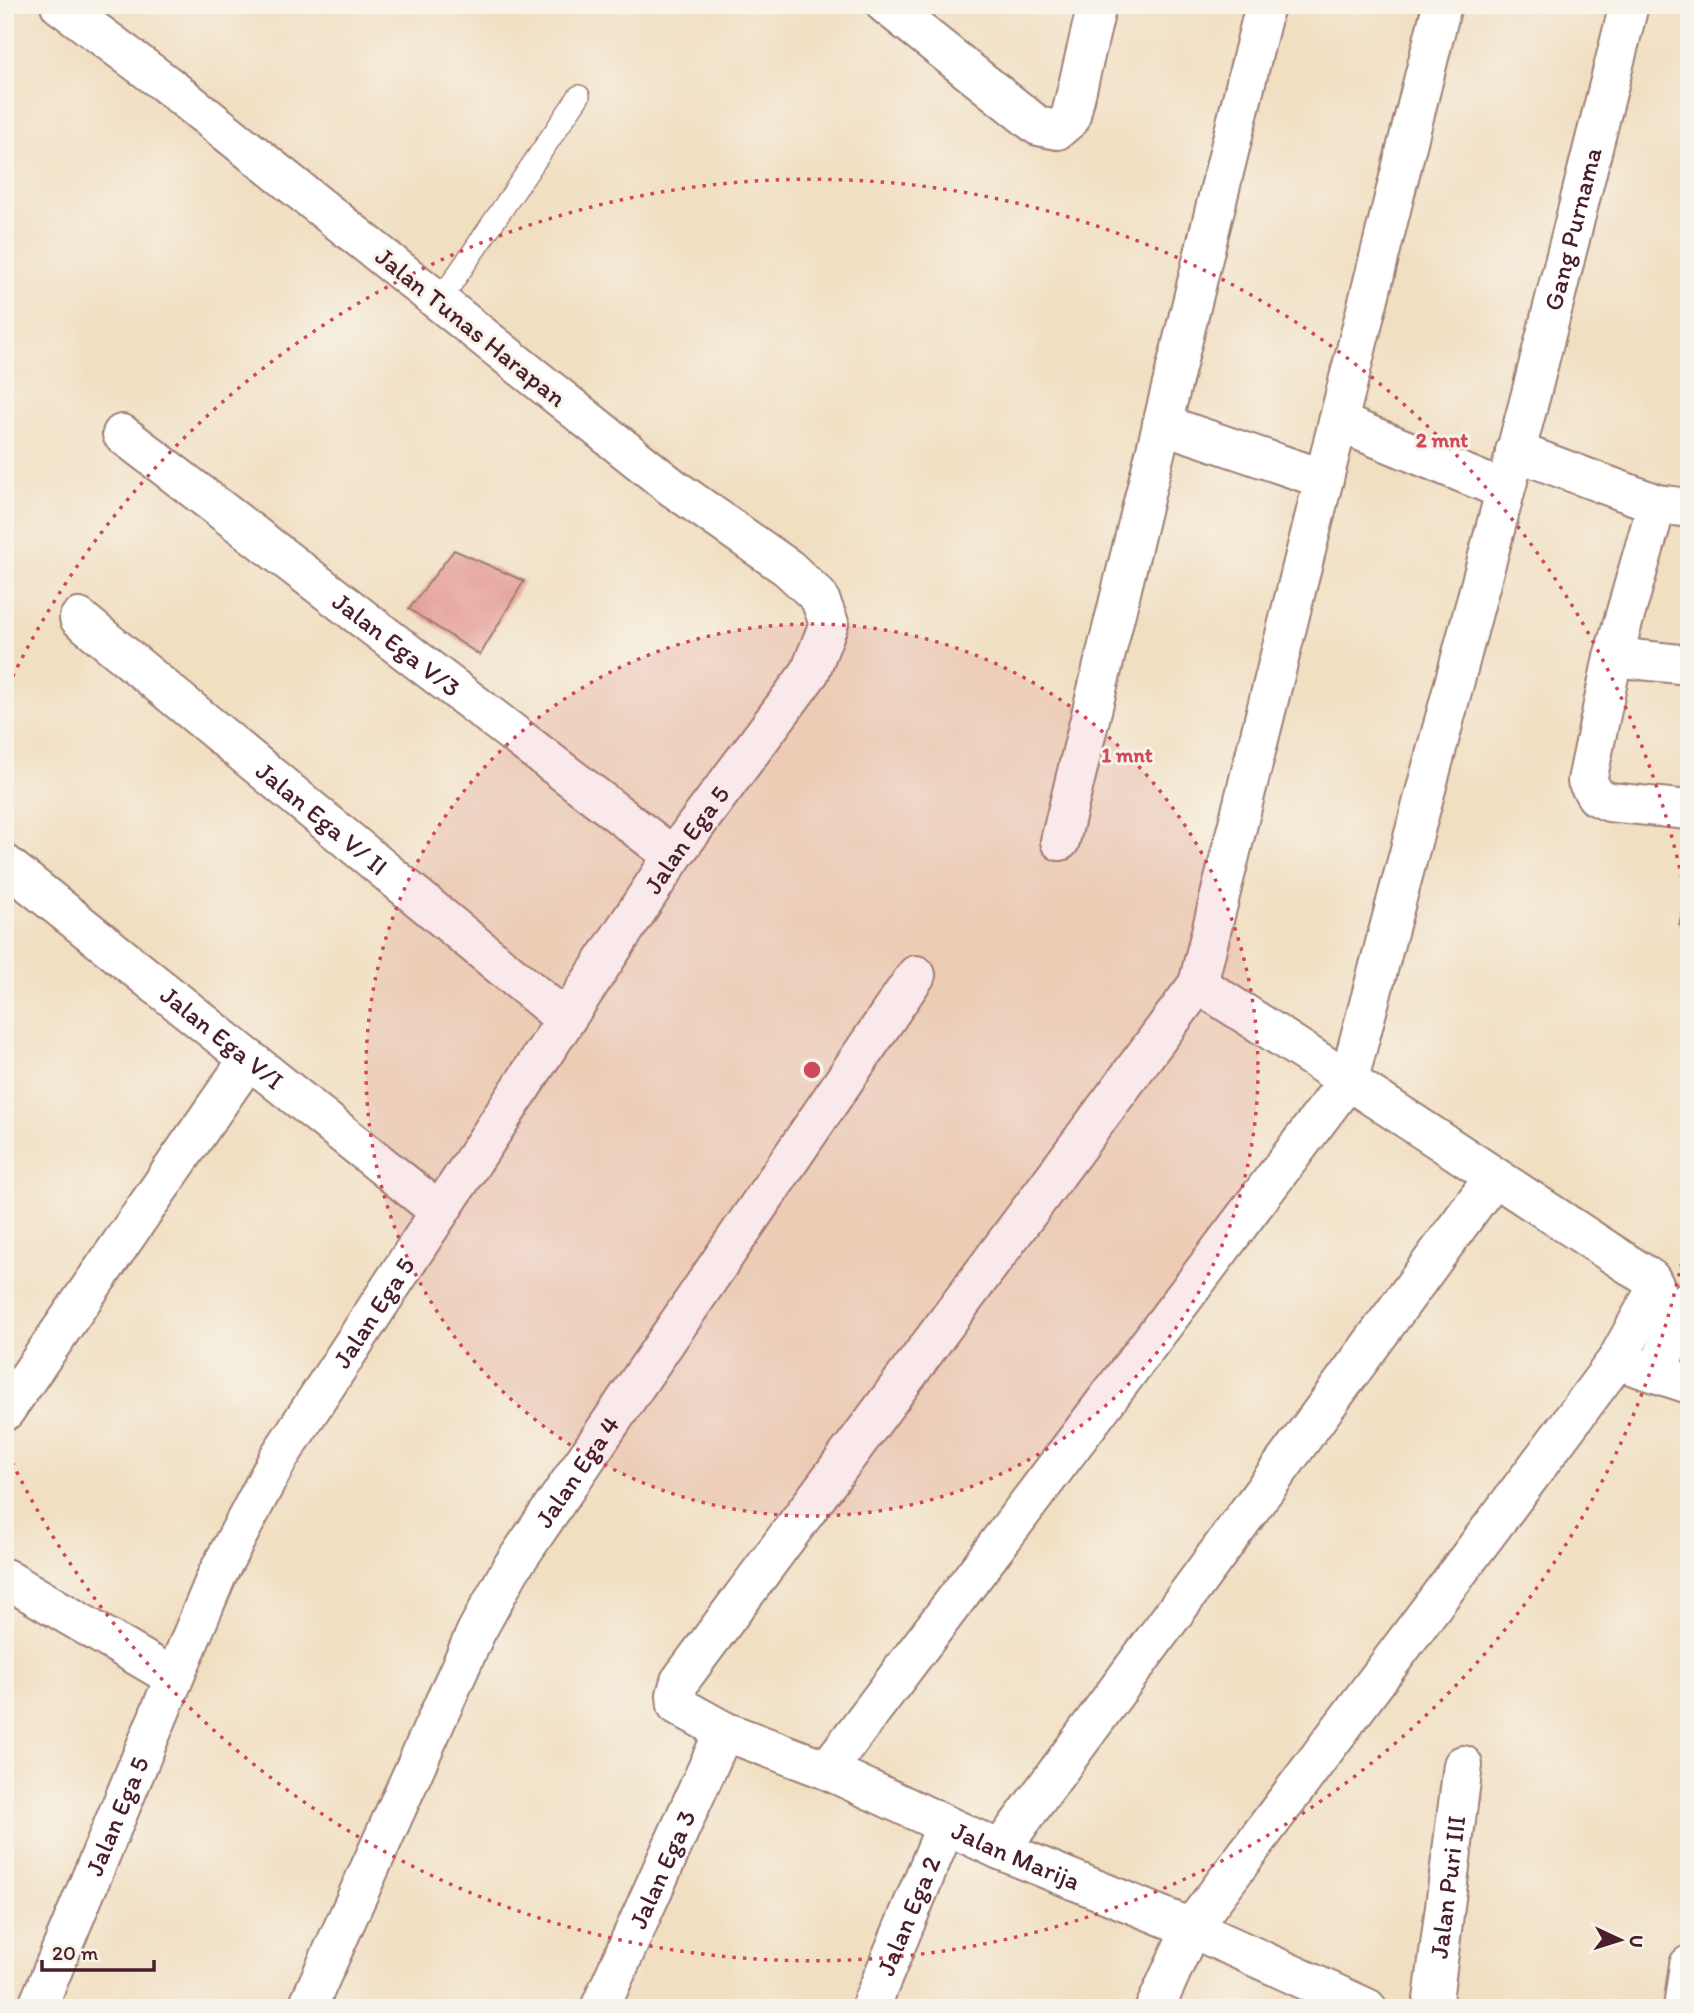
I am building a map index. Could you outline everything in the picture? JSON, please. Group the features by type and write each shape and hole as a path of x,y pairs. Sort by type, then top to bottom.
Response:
{"street":[{"name":"Jalan Tunas Harapan","path":"61,5 177,92 672,487 788,568 819,597 828,623 810,672"},
{"path":"907,12 1038,126 1058,130 1070,120 1097,5"},
{"path":"1060,841 1265,5"},
{"path":"1155,2008 1191,1928 1617,1360 1656,1289 1651,1279 1349,1079 1198,984 1442,5"},
{"name":"Gang Purnama","path":"1349,1079 1516,452 1629,5"},
{"path":"1338,422 1504,491"},
{"path":"1162,424 1324,479"},
{"name":"Jalan Ega V/3","path":"122,434 673,856"},
{"path":"1516,452 1673,506 1613,657 1587,781 1596,796 1609,803 1689,810"},
{"name":"Jalan Ega V/ II","path":"79,618 565,1018"},
{"path":"1613,657 1689,665"},
{"name":"Jalan Ega 5","path":"37,2008 217,1575 279,1457 673,856 810,672"},
{"name":"Jalan Ega V/I","path":"5,864 439,1211"},
{"name":"Jalan Ega 4","path":"307,2008 476,1632 510,1570 916,975"},
{"name":"Jalan Marija","path":"1198,984 680,1681 676,1695 677,1704 724,1731 827,1770 1000,1850 1191,1928 1367,2008"},
{"path":"5,1411 248,1060"},
{"path":"827,1770 1349,1079"},
{"path":"1000,1850 1494,1177"},
{"path":"1617,1360 1672,1378 1689,1300"},
{"path":"5,1577 173,1677"},
{"name":"Jalan Ega 3","path":"600,2008 724,1731"},
{"name":"Jalan Puri III","path":"1432,2008 1463,1765"},
{"name":"Jalan Ega 2","path":"870,2008 946,1825"},
{"path":"1683,2008 1689,1965"}],"lane":[{"path":"439,302 579,96"}],"building":[{"path":"454,550 524,581 480,655 409,609"},
{"path":"1689,893 1689,927 1679,925"}]}
